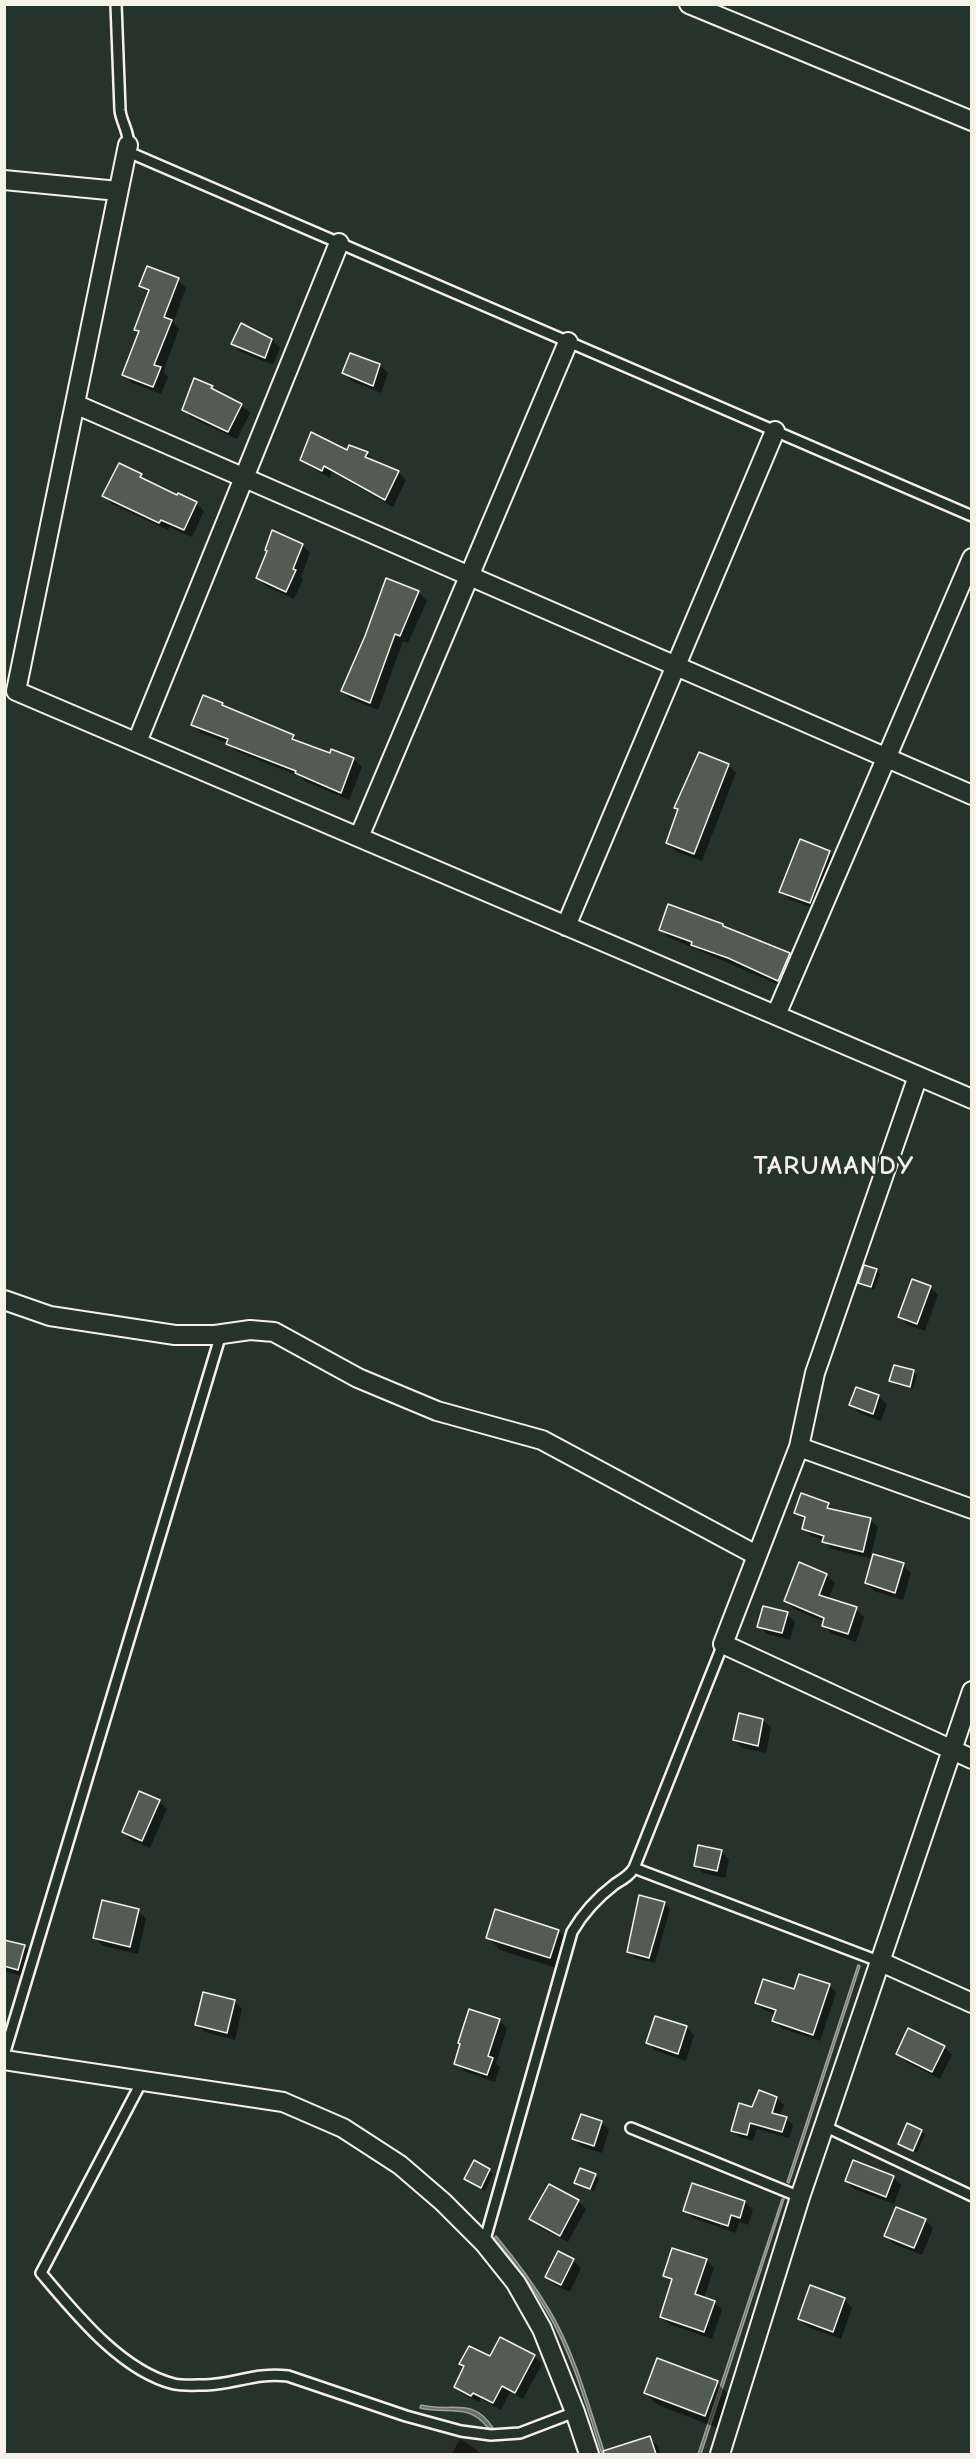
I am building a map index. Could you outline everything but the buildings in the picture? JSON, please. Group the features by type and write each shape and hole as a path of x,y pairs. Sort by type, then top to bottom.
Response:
{"street":[{"path":"689,4 972,121"},
{"path":"127,148 16,691 972,1099"},
{"path":"4,180 118,190"},
{"path":"137,742 339,243"},
{"path":"359,837 568,342"},
{"path":"75,404 972,795"},
{"path":"566,926 775,431"},
{"path":"776,1015 972,558"},
{"path":"918,1076 815,1373 799,1447 723,1644 972,1759"},
{"path":"4,1300 62,1318 175,1335 221,1334 250,1330 274,1332 358,1378 437,1411 542,1440 756,1555"},
{"path":"799,1447 972,1509"},
{"path":"720,2454 800,2197 972,1691"},
{"path":"881,1962 972,2003"},
{"path":"4,2060 283,2102 343,2128 400,2165 443,2202 484,2243 516,2283 542,2329 589,2454"}],"lane":[{"path":"116,4 120,110 121,121 127,134 127,148 339,243 972,516"},
{"path":"4,2055 221,1334"},
{"path":"484,2243 572,1932 580,1918 599,1899 629,1876 634,1868 723,1644"},
{"path":"634,1868 881,1962"},
{"path":"142,2081 41,2273 84,2325 114,2351 153,2376 175,2385 208,2385 270,2374 288,2376 397,2413 461,2431 491,2435 520,2433 575,2412"},
{"path":"824,2126 972,2196"},
{"path":"631,2128 800,2197"}],"shaded area":[{"path":"858,1965 860,1966 789,2183 787,2182"},
{"path":"782,2199 784,2199 701,2454 698,2454"},
{"path":"496,2236 518,2263 559,2328 581,2381 605,2454 602,2454 579,2382 557,2330 516,2265 494,2238"},
{"path":"421,2405 469,2409 485,2418 493,2428 488,2428 473,2415 465,2412 430,2410 420,2408"}],"district":[{"name":"TARUMANDY","path":"834,1166"}]}
